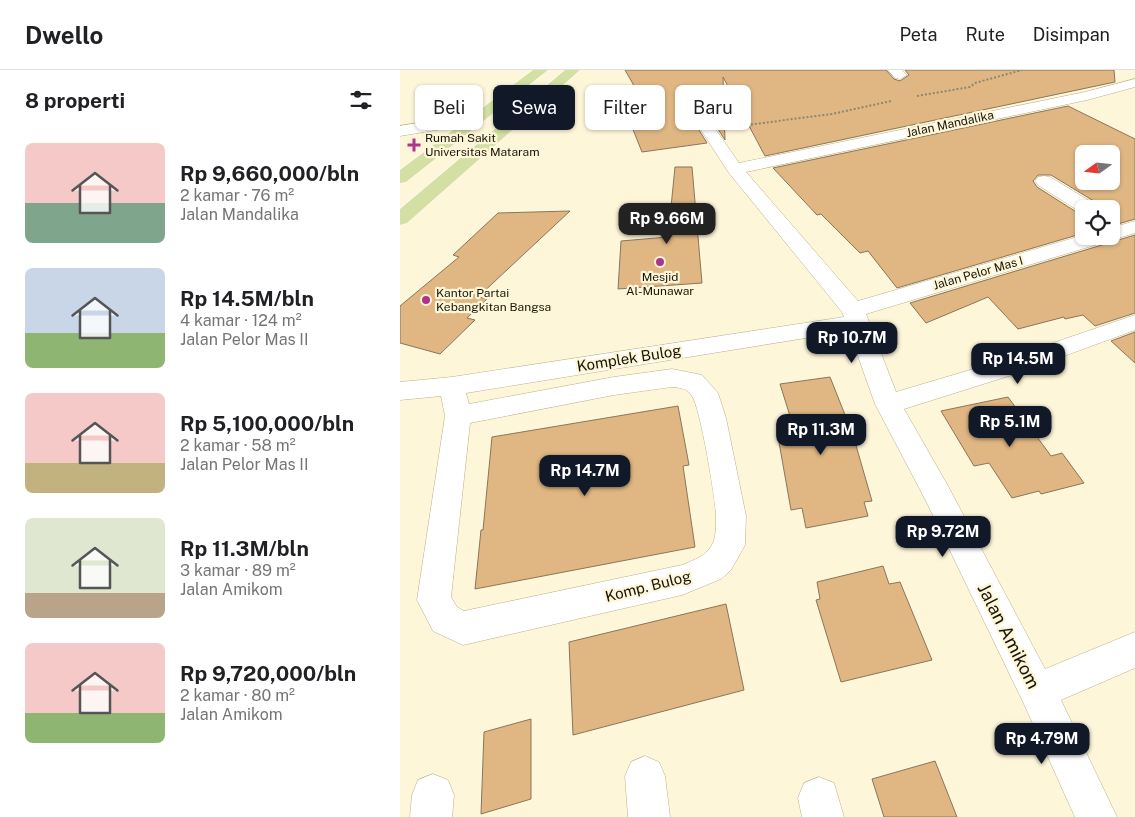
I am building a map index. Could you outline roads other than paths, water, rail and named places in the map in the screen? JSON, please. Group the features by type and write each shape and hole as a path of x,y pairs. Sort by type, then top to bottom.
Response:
{"main road":[{"path":"483,115 541,70"},
{"path":"400,219 572,70"},
{"path":"400,178 463,130"}],"street":[{"name":"Jalan Mandalika","path":"735,168 1087,96 1135,83"},
{"path":"400,131 415,128"},
{"name":"Jalan Amikom","path":"709,130 735,168 855,316 888,404 938,495 1037,691 1096,817"},
{"path":"1044,181 1075,200"},
{"name":"Jalan Pelor Mas I","path":"855,316 1075,245"},
{"name":"Komplek Bulog","path":"400,391 452,386 855,316"},
{"path":"888,404 1006,368 1135,322"},
{"name":"Komp. Bulog","path":"452,386 458,416 434,600 444,619 463,628 682,580 710,569 720,560 729,545 731,516 713,418 705,393 693,381 672,378 614,386 458,416"},
{"path":"1037,691 1135,650"},
{"path":"645,776 649,817"}],"place":[{"name":"Rumah Sakit Universitas Mataram","path":"414,145"},
{"name":"Mesjid Al-Munawar","path":"660,262"},
{"name":"Kantor Partai Kebangkitan Bangsa","path":"426,300"}]}
